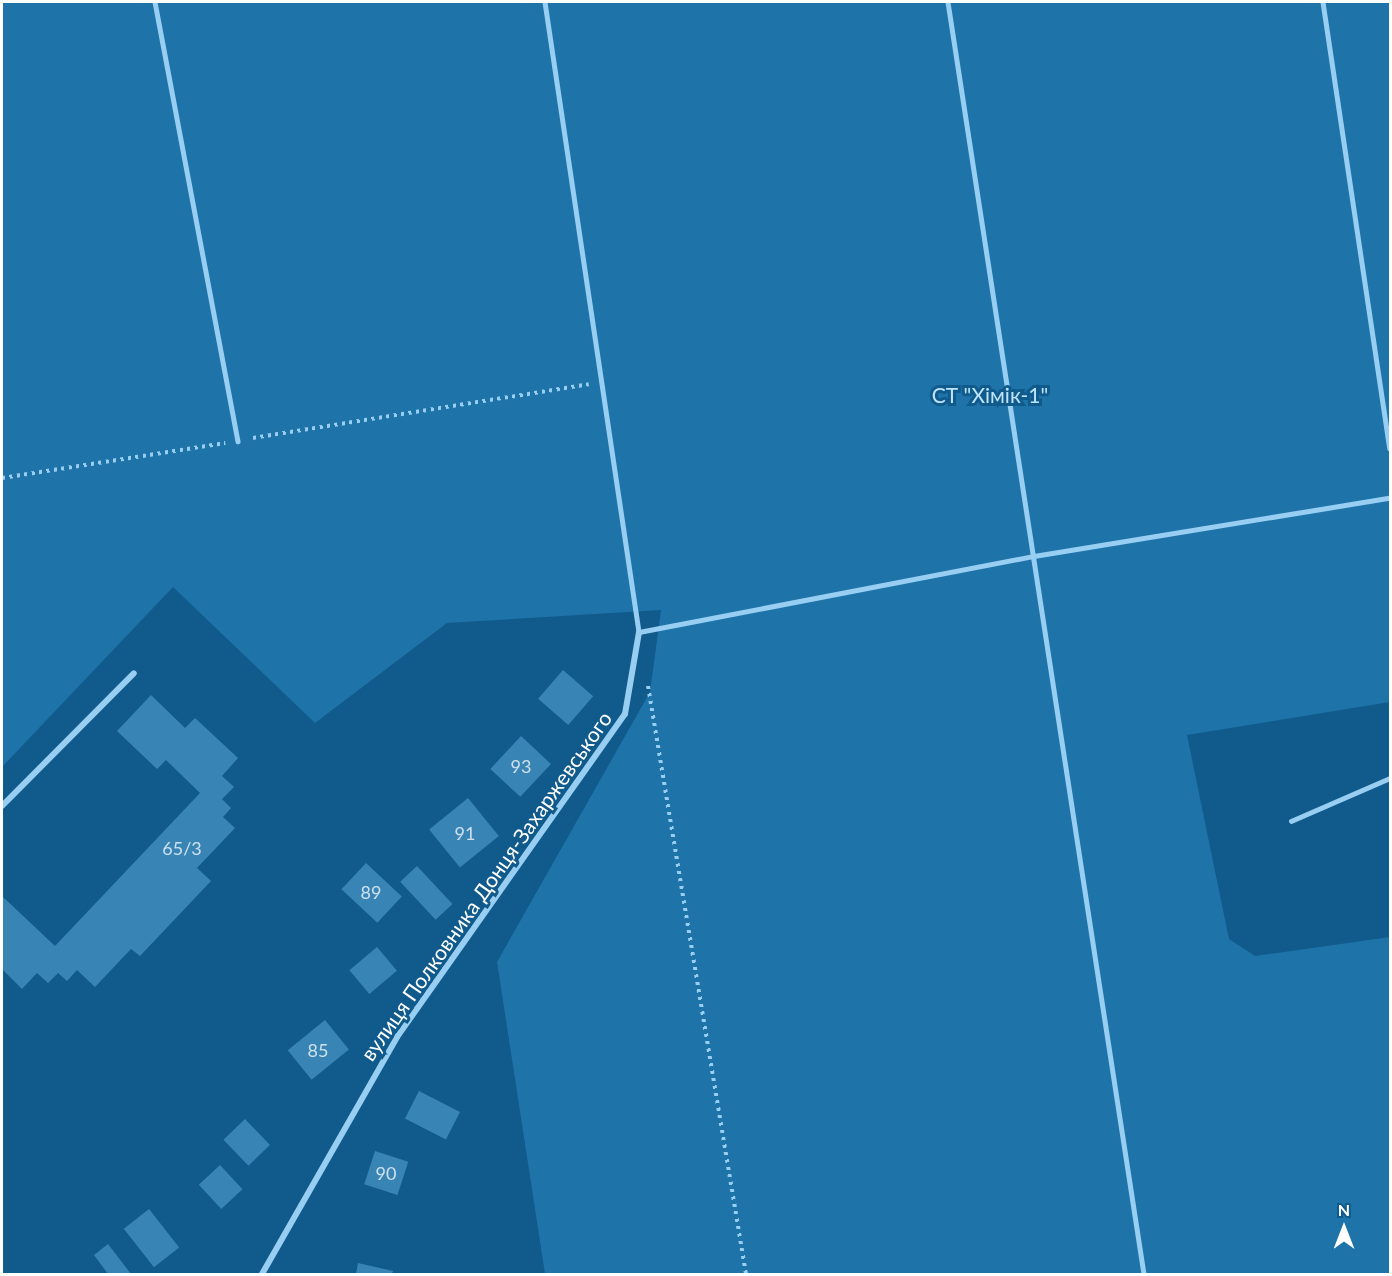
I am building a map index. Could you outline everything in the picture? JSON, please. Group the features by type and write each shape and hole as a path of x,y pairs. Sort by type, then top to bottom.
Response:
{"street":[{"name":"вулиця Полковника Донця-Захаржевського","path":"262,1275 397,1037 624,714 639,632"},
{"path":"2,806 134,674"}],"lane":[{"path":"155,2 238,441"},
{"path":"545,2 639,632 1034,556 1390,498"},
{"path":"948,2 1144,1275"},
{"path":"1323,2 1390,448"},
{"path":"1291,820 1390,778"}],"path":[{"path":"2,478 602,382"},
{"path":"646,679 746,1275"}],"green space":[{"name":"СТ \"Хімік-1\"","path":"2,2 1390,2 1390,702 1187,735 1229,939 1255,956 1390,937 1390,1274 545,1274 497,962 650,692 661,610 447,623 315,723 173,587 2,767"}],"building":[{"path":"563,670 593,696 568,725 538,699"},
{"path":"151,695 185,728 195,718 238,758 222,776 234,787 222,799 231,808 223,817 235,828 197,868 211,881 140,956 131,949 95,987 77,970 67,981 58,973 48,983 37,973 22,989 2,969 2,896 55,946 200,793 166,760 157,769 117,731"},
{"path":"521,736 551,764 520,797 490,769"},
{"path":"468,798 499,836 460,868 429,829"},
{"path":"366,863 402,896 377,923 341,889"},
{"path":"417,866 452,904 436,920 400,882"},
{"path":"377,947 397,971 369,994 349,970"},
{"path":"325,1020 349,1050 312,1080 288,1050"},
{"path":"419,1091 460,1112 446,1140 405,1119"},
{"path":"245,1119 270,1145 248,1166 223,1140"},
{"path":"375,1151 408,1162 397,1195 364,1184"},
{"path":"220,1165 243,1189 221,1209 199,1185"},
{"path":"149,1209 179,1248 154,1267 124,1229"},
{"path":"108,1244 131,1274 108,1274 94,1255"},
{"path":"358,1263 393,1271 392,1274 356,1274"}]}
